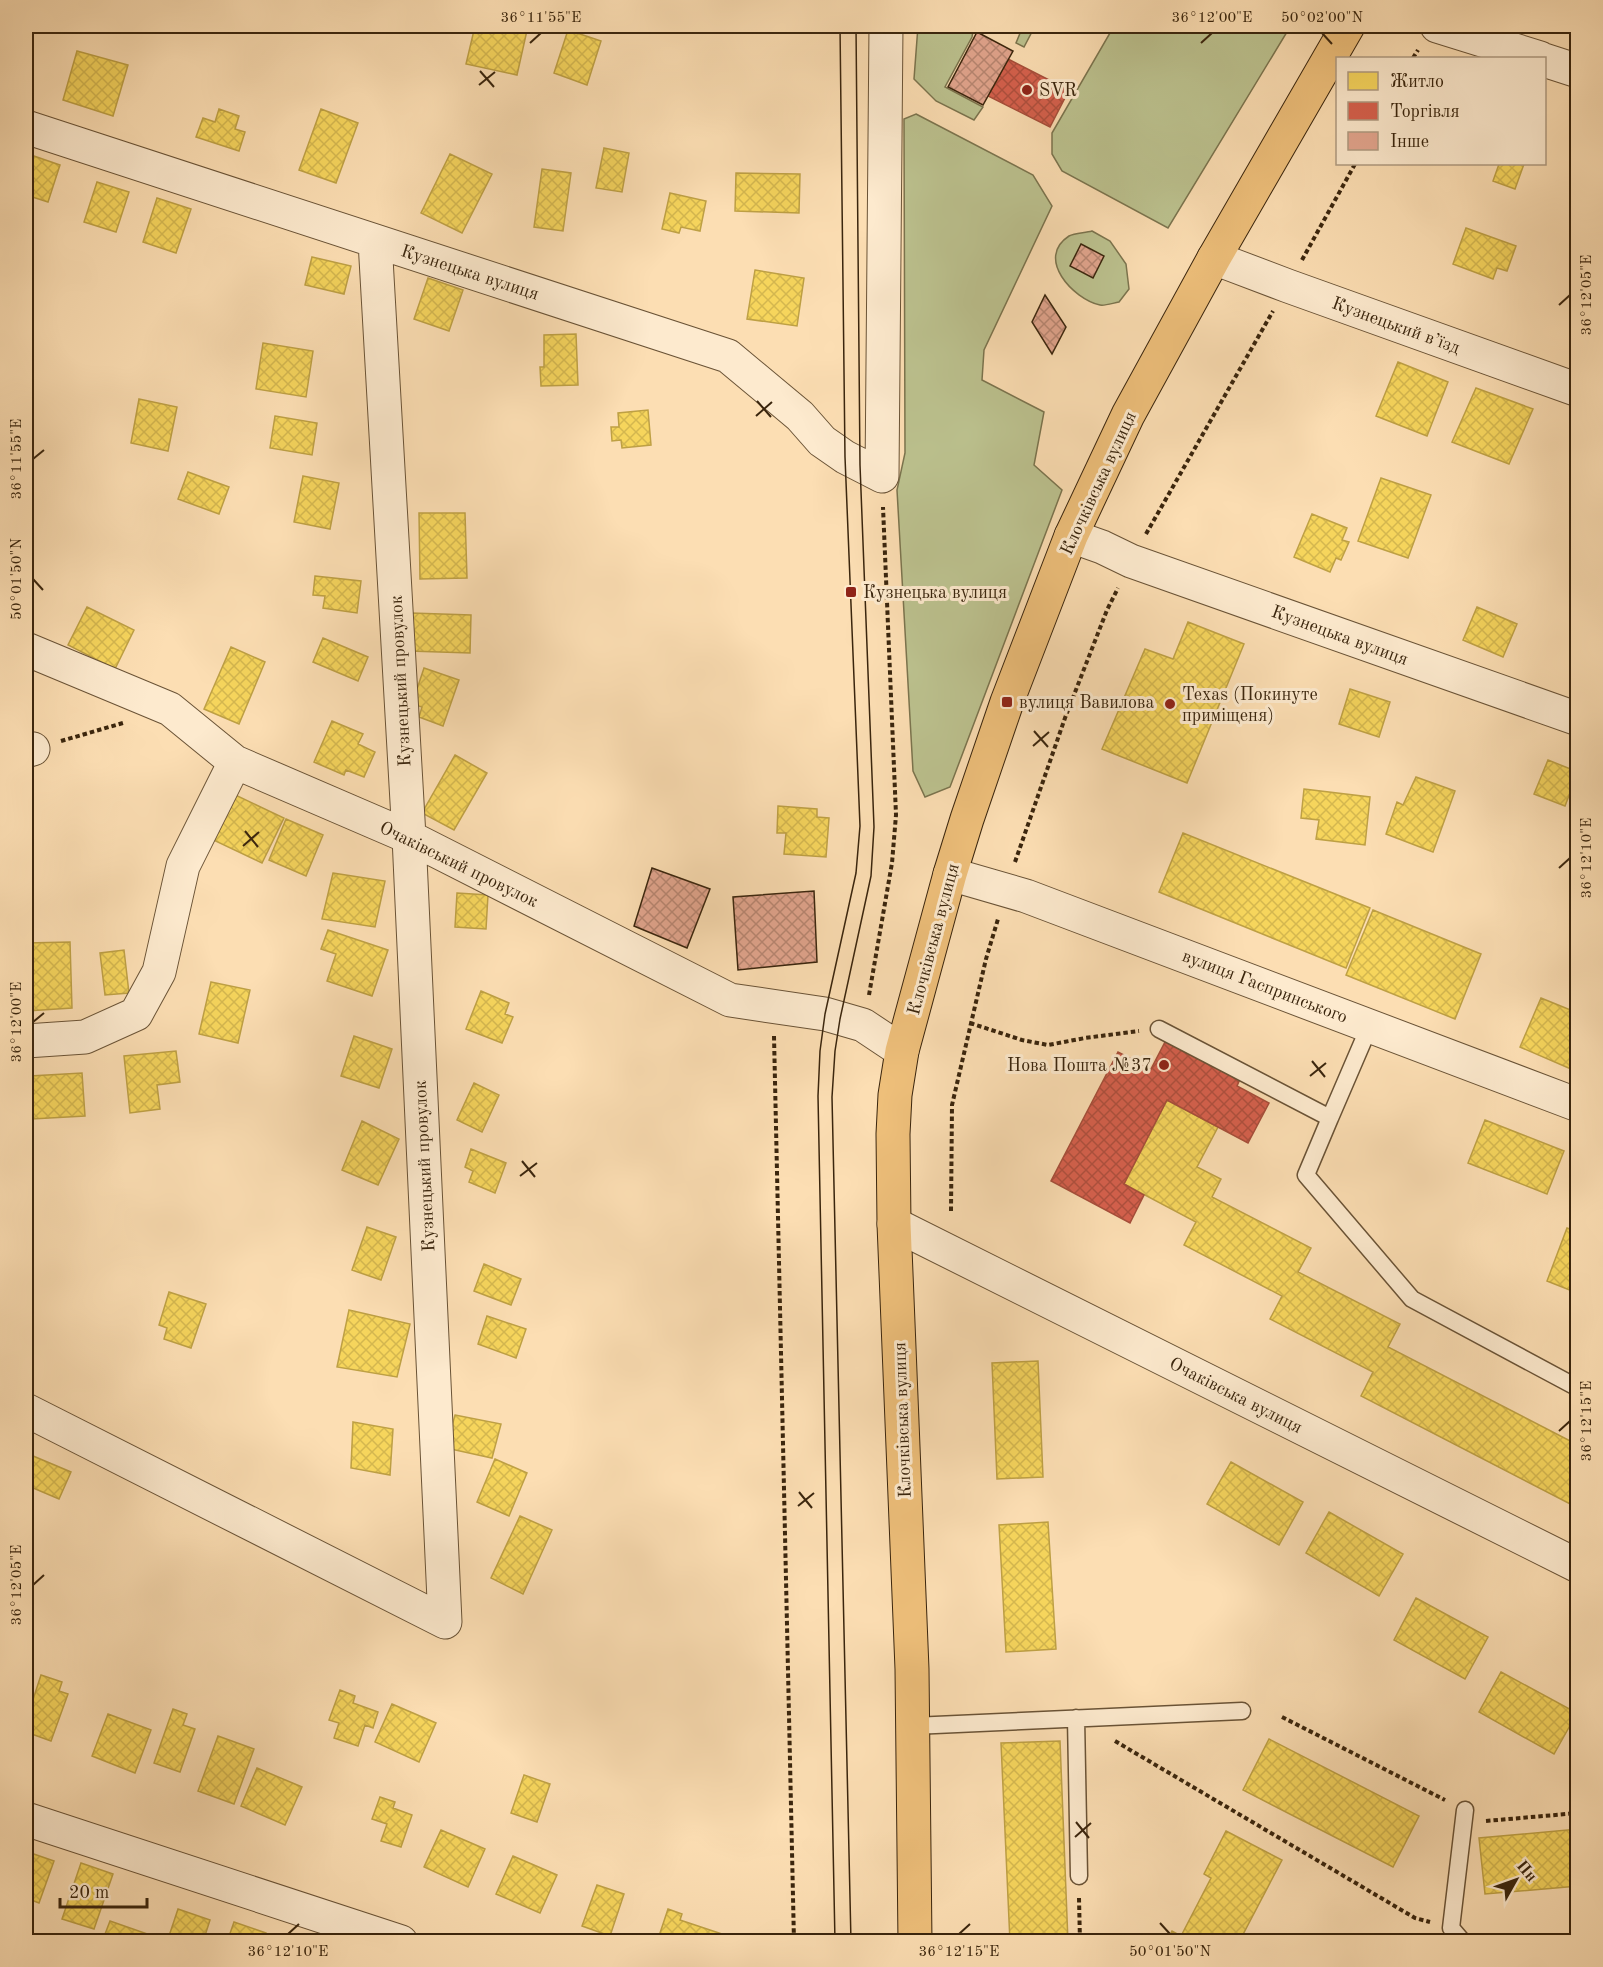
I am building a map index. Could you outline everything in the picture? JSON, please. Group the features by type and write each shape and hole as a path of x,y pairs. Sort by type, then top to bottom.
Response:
{"main road":[{"name":"Клочківська вулиця","path":"915,1941 912,1669 894,1224 893,1134 895,1095 902,1051 950,874 1007,702 1071,536 1128,415 1214,258 1348,26"}],"street":[{"path":"882,476 886,26"},
{"path":"1437,26 1537,57"},
{"path":"1546,60 1578,70"},
{"name":"Кузнецька вулиця","path":"26,127 728,356 800,416 822,441 845,457 882,476"},
{"name":"Кузнецький провулок","path":"26,1410 445,1622 409,837 375,241"},
{"name":"Кузнецький в’їзд","path":"1214,258 1578,390"},
{"name":"Кузнецька вулиця","path":"1071,536 1131,561 1578,719"},
{"name":"Очаківський провулок","path":"26,649 170,709 235,762 409,837 730,1000 825,1014 863,1025 902,1051"},
{"path":"26,1041 85,1037 136,1014 159,972 183,866 235,762"},
{"name":"вулиця Гаспринського","path":"950,874 1026,896 1578,1105"},
{"name":"Очаківська вулиця","path":"894,1224 1578,1566"},
{"path":"26,1819 400,1941"}],"lane":[{"path":"1370,1025 1306,1175 1412,1299 1578,1388"},
{"path":"1159,1029 1330,1118"},
{"path":"913,1726 1242,1711"},
{"path":"1076,1718 1079,1876"},
{"path":"1463,1941 1451,1928 1464,1810"}],"path":[{"path":"1288,286 1354,165"},
{"path":"863,1025 892,863 896,815 882,476"},
{"path":"38,748 170,709"},
{"path":"951,1211 952,1105 970,1023 999,912"},
{"path":"773,1005 794,1941"},
{"path":"970,1023 1048,1046 1085,1038 1159,1029"},
{"path":"1282,1717 1488,1822 1578,1814"},
{"path":"1076,1718 1415,1918 1451,1928"},
{"path":"1079,1876 1080,1941"}],"green space":[{"path":"918,26 974,26 972,37 945,87 983,107 974,120 936,101 914,79"},
{"path":"1023,26 1035,26 1024,47 1016,43"},
{"path":"1114,26 1290,27 1168,228 1062,171 1052,154 1052,133"},
{"path":"916,114 1033,175 1052,206 984,350 982,380 1044,412 1034,465 1062,490 950,787 925,797 913,771 897,490 905,453 904,119"},
{"path":"1092,231 1110,241 1126,264 1129,289 1119,302 1102,305 1079,295 1069,286 1057,266 1056,255 1059,245 1069,236"}],"building: Житло":[{"path":"475,26 528,26 517,75 466,64"},
{"path":"1523,26 1545,26 1541,33"},
{"path":"568,30 601,41 587,85 554,73"},
{"path":"77,51 128,65 113,116 63,100"},
{"path":"219,109 239,116 235,129 245,132 239,151 196,137 203,118 215,122"},
{"path":"321,109 358,123 336,183 299,170"},
{"path":"604,148 629,153 622,192 596,188"},
{"path":"450,154 492,174 462,233 421,213"},
{"path":"31,155 60,165 48,202 26,195 26,171"},
{"path":"1499,165 1524,165 1515,189 1493,181"},
{"path":"542,169 571,173 563,231 534,227"},
{"path":"736,173 800,174 799,213 735,211"},
{"path":"97,182 129,192 116,232 84,222"},
{"path":"670,193 706,201 700,231 681,227 679,233 662,229"},
{"path":"157,198 191,209 176,253 143,242"},
{"path":"1466,228 1516,246 1507,271 1497,268 1493,279 1453,264"},
{"path":"312,257 351,266 344,294 305,285"},
{"path":"755,270 804,278 797,326 747,319"},
{"path":"428,278 463,290 449,331 414,319"},
{"path":"576,334 578,385 541,386 540,367 544,367 544,335"},
{"path":"263,343 313,351 306,397 256,389"},
{"path":"1398,362 1448,382 1427,436 1376,416"},
{"path":"1476,388 1533,409 1509,464 1452,442"},
{"path":"139,399 177,407 168,451 131,443"},
{"path":"648,410 651,445 622,448 621,440 612,441 611,427 619,427 618,413"},
{"path":"275,416 317,423 312,455 270,448"},
{"path":"188,472 229,487 219,514 178,499"},
{"path":"303,476 339,483 330,529 294,522"},
{"path":"1381,478 1431,495 1408,558 1358,541"},
{"path":"419,513 465,513 467,578 420,579"},
{"path":"1312,514 1347,528 1342,540 1349,542 1341,560 1336,558 1330,572 1294,557"},
{"path":"315,576 361,581 357,613 323,608 325,596 313,595"},
{"path":"87,607 134,630 115,669 68,645"},
{"path":"1477,607 1517,624 1503,657 1463,640"},
{"path":"411,613 471,615 470,653 409,651"},
{"name":"Texas (Покинуте приміщеня)","path":"1188,622 1244,644 1187,783 1102,749 1145,649 1173,659"},
{"path":"323,638 368,657 358,681 313,662"},
{"path":"231,647 265,662 239,724 204,709"},
{"path":"424,668 459,680 443,726 419,717 422,707 412,704"},
{"path":"1350,689 1390,702 1379,737 1339,724"},
{"path":"332,721 363,734 358,744 375,752 364,777 346,770 344,775 314,762"},
{"path":"455,755 487,773 454,830 422,813"},
{"path":"1548,760 1578,772 1565,806 1534,794"},
{"path":"1416,777 1455,791 1433,852 1386,834 1397,802 1403,805"},
{"path":"1304,789 1370,797 1365,845 1316,839 1319,820 1301,818"},
{"path":"229,792 284,818 262,863 207,837"},
{"path":"778,806 817,809 817,817 829,818 826,857 784,854 786,833 777,833"},
{"path":"286,819 323,835 306,876 269,860"},
{"path":"1183,833 1370,908 1346,968 1159,892"},
{"path":"333,873 385,881 375,927 322,919"},
{"path":"457,893 488,895 486,929 455,927"},
{"path":"1373,910 1481,954 1455,1019 1346,975"},
{"path":"328,930 388,950 372,996 327,981 336,954 321,949"},
{"path":"70,942 72,1008 27,1011 26,943"},
{"path":"124,950 129,993 105,995 100,953"},
{"path":"211,982 250,990 238,1043 199,1034"},
{"path":"481,991 509,1003 505,1014 513,1017 502,1043 466,1029"},
{"path":"1541,998 1578,1013 1578,1072 1520,1047"},
{"path":"354,1036 392,1049 379,1088 341,1076"},
{"path":"176,1051 180,1082 157,1085 160,1109 130,1113 124,1056"},
{"path":"82,1073 85,1116 32,1119 30,1076"},
{"path":"474,1083 499,1095 482,1132 457,1120"},
{"path":"1167,1100 1218,1127 1197,1167 1221,1179 1212,1197 1311,1248 1298,1272 1400,1324 1388,1347 1578,1445 1578,1508 1361,1396 1373,1372 1270,1319 1282,1296 1184,1245 1196,1222 1124,1184"},
{"path":"1485,1120 1564,1151 1547,1194 1468,1163"},
{"path":"362,1121 399,1139 378,1185 342,1170"},
{"path":"471,1149 506,1163 495,1193 469,1182 473,1171 465,1167"},
{"path":"367,1227 396,1237 381,1280 352,1270"},
{"path":"1567,1228 1578,1232 1577,1293 1547,1281"},
{"path":"484,1264 521,1279 511,1305 474,1291"},
{"path":"169,1292 206,1304 191,1348 164,1339 167,1328 159,1325"},
{"path":"349,1310 410,1324 397,1377 337,1367"},
{"path":"487,1316 526,1329 516,1358 478,1344"},
{"path":"1038,1361 1043,1477 997,1479 992,1363"},
{"path":"455,1415 501,1424 492,1458 446,1448"},
{"path":"353,1422 393,1429 390,1475 351,1468"},
{"path":"26,1453 71,1472 59,1499 26,1485"},
{"path":"495,1459 527,1473 509,1516 477,1502"},
{"path":"1231,1462 1303,1502 1279,1545 1207,1504"},
{"path":"1329,1512 1403,1554 1379,1596 1306,1553"},
{"path":"520,1516 552,1530 523,1594 491,1578"},
{"path":"1048,1522 1056,1649 1006,1652 999,1525"},
{"path":"1416,1598 1488,1637 1465,1679 1394,1640"},
{"path":"1501,1672 1577,1713 1554,1754 1479,1712"},
{"path":"41,1675 62,1682 59,1691 68,1694 51,1741 26,1732 26,1721"},
{"path":"340,1690 355,1696 353,1703 378,1712 373,1728 365,1725 358,1746 334,1738 339,1723 329,1720"},
{"path":"392,1704 436,1723 419,1762 375,1742"},
{"path":"173,1709 187,1714 183,1725 195,1729 180,1772 154,1763"},
{"path":"108,1714 151,1730 135,1773 92,1756"},
{"path":"218,1736 254,1749 234,1804 198,1791"},
{"path":"1269,1739 1419,1816 1393,1867 1243,1790"},
{"path":"1060,1741 1068,1942 1010,1942 1001,1743"},
{"path":"257,1768 302,1787 285,1825 241,1806"},
{"path":"524,1775 550,1784 537,1822 511,1813"},
{"path":"380,1797 395,1802 393,1808 412,1815 401,1847 381,1841 387,1824 372,1819"},
{"path":"1578,1829 1578,1886 1485,1894 1479,1838"},
{"path":"441,1830 485,1849 468,1887 424,1867"},
{"path":"1226,1831 1282,1860 1239,1942 1167,1942 1172,1931 1181,1936 1211,1878 1204,1874"},
{"path":"28,1852 54,1861 39,1903 26,1898"},
{"path":"513,1856 557,1875 540,1913 496,1894"},
{"path":"81,1863 113,1874 94,1929 62,1919"},
{"path":"597,1885 624,1894 610,1936 582,1926"},
{"path":"178,1909 210,1920 203,1942 167,1942"},
{"path":"668,1909 682,1914 680,1920 728,1936 726,1942 657,1942"},
{"path":"110,1921 153,1936 151,1942 102,1942"},
{"path":"234,1922 266,1933 263,1942 227,1942"},
{"path":"288,1934 310,1942 286,1942"}],"building: Торгівля":[{"path":"1008,59 1069,90 1050,127 988,96"},
{"path":"1166,1040 1240,1079 1237,1086 1269,1103 1248,1143 1167,1100 1124,1184 1144,1195 1130,1223 1051,1181 1118,1052 1151,1069"}],"building: Інше":[{"path":"977,32 1013,51 983,105 948,87"},
{"path":"1081,244 1104,256 1093,278 1070,266"},
{"path":"1045,295 1066,327 1052,354 1032,322"},
{"path":"652,868 710,889 687,948 634,926"},
{"path":"814,891 817,962 738,970 733,897"}],"tram line":[{"path":"835,1942 818,1096 820,1051 825,1014 856,873 860,826 845,457 840,26"},
{"path":"851,1942 832,1097 840,1019 871,876 874,827 860,465 856,26"}],"place":[{"name":"SVR","path":"1027,90"},
{"name":"Кузнецька вулиця","path":"851,592"},
{"name":"вулиця Вавилова","path":"1007,702"},
{"name":"Texas (Покинуте приміщеня)","path":"1170,704"},
{"name":"Нова Пошта №37","path":"1164,1065"}]}
